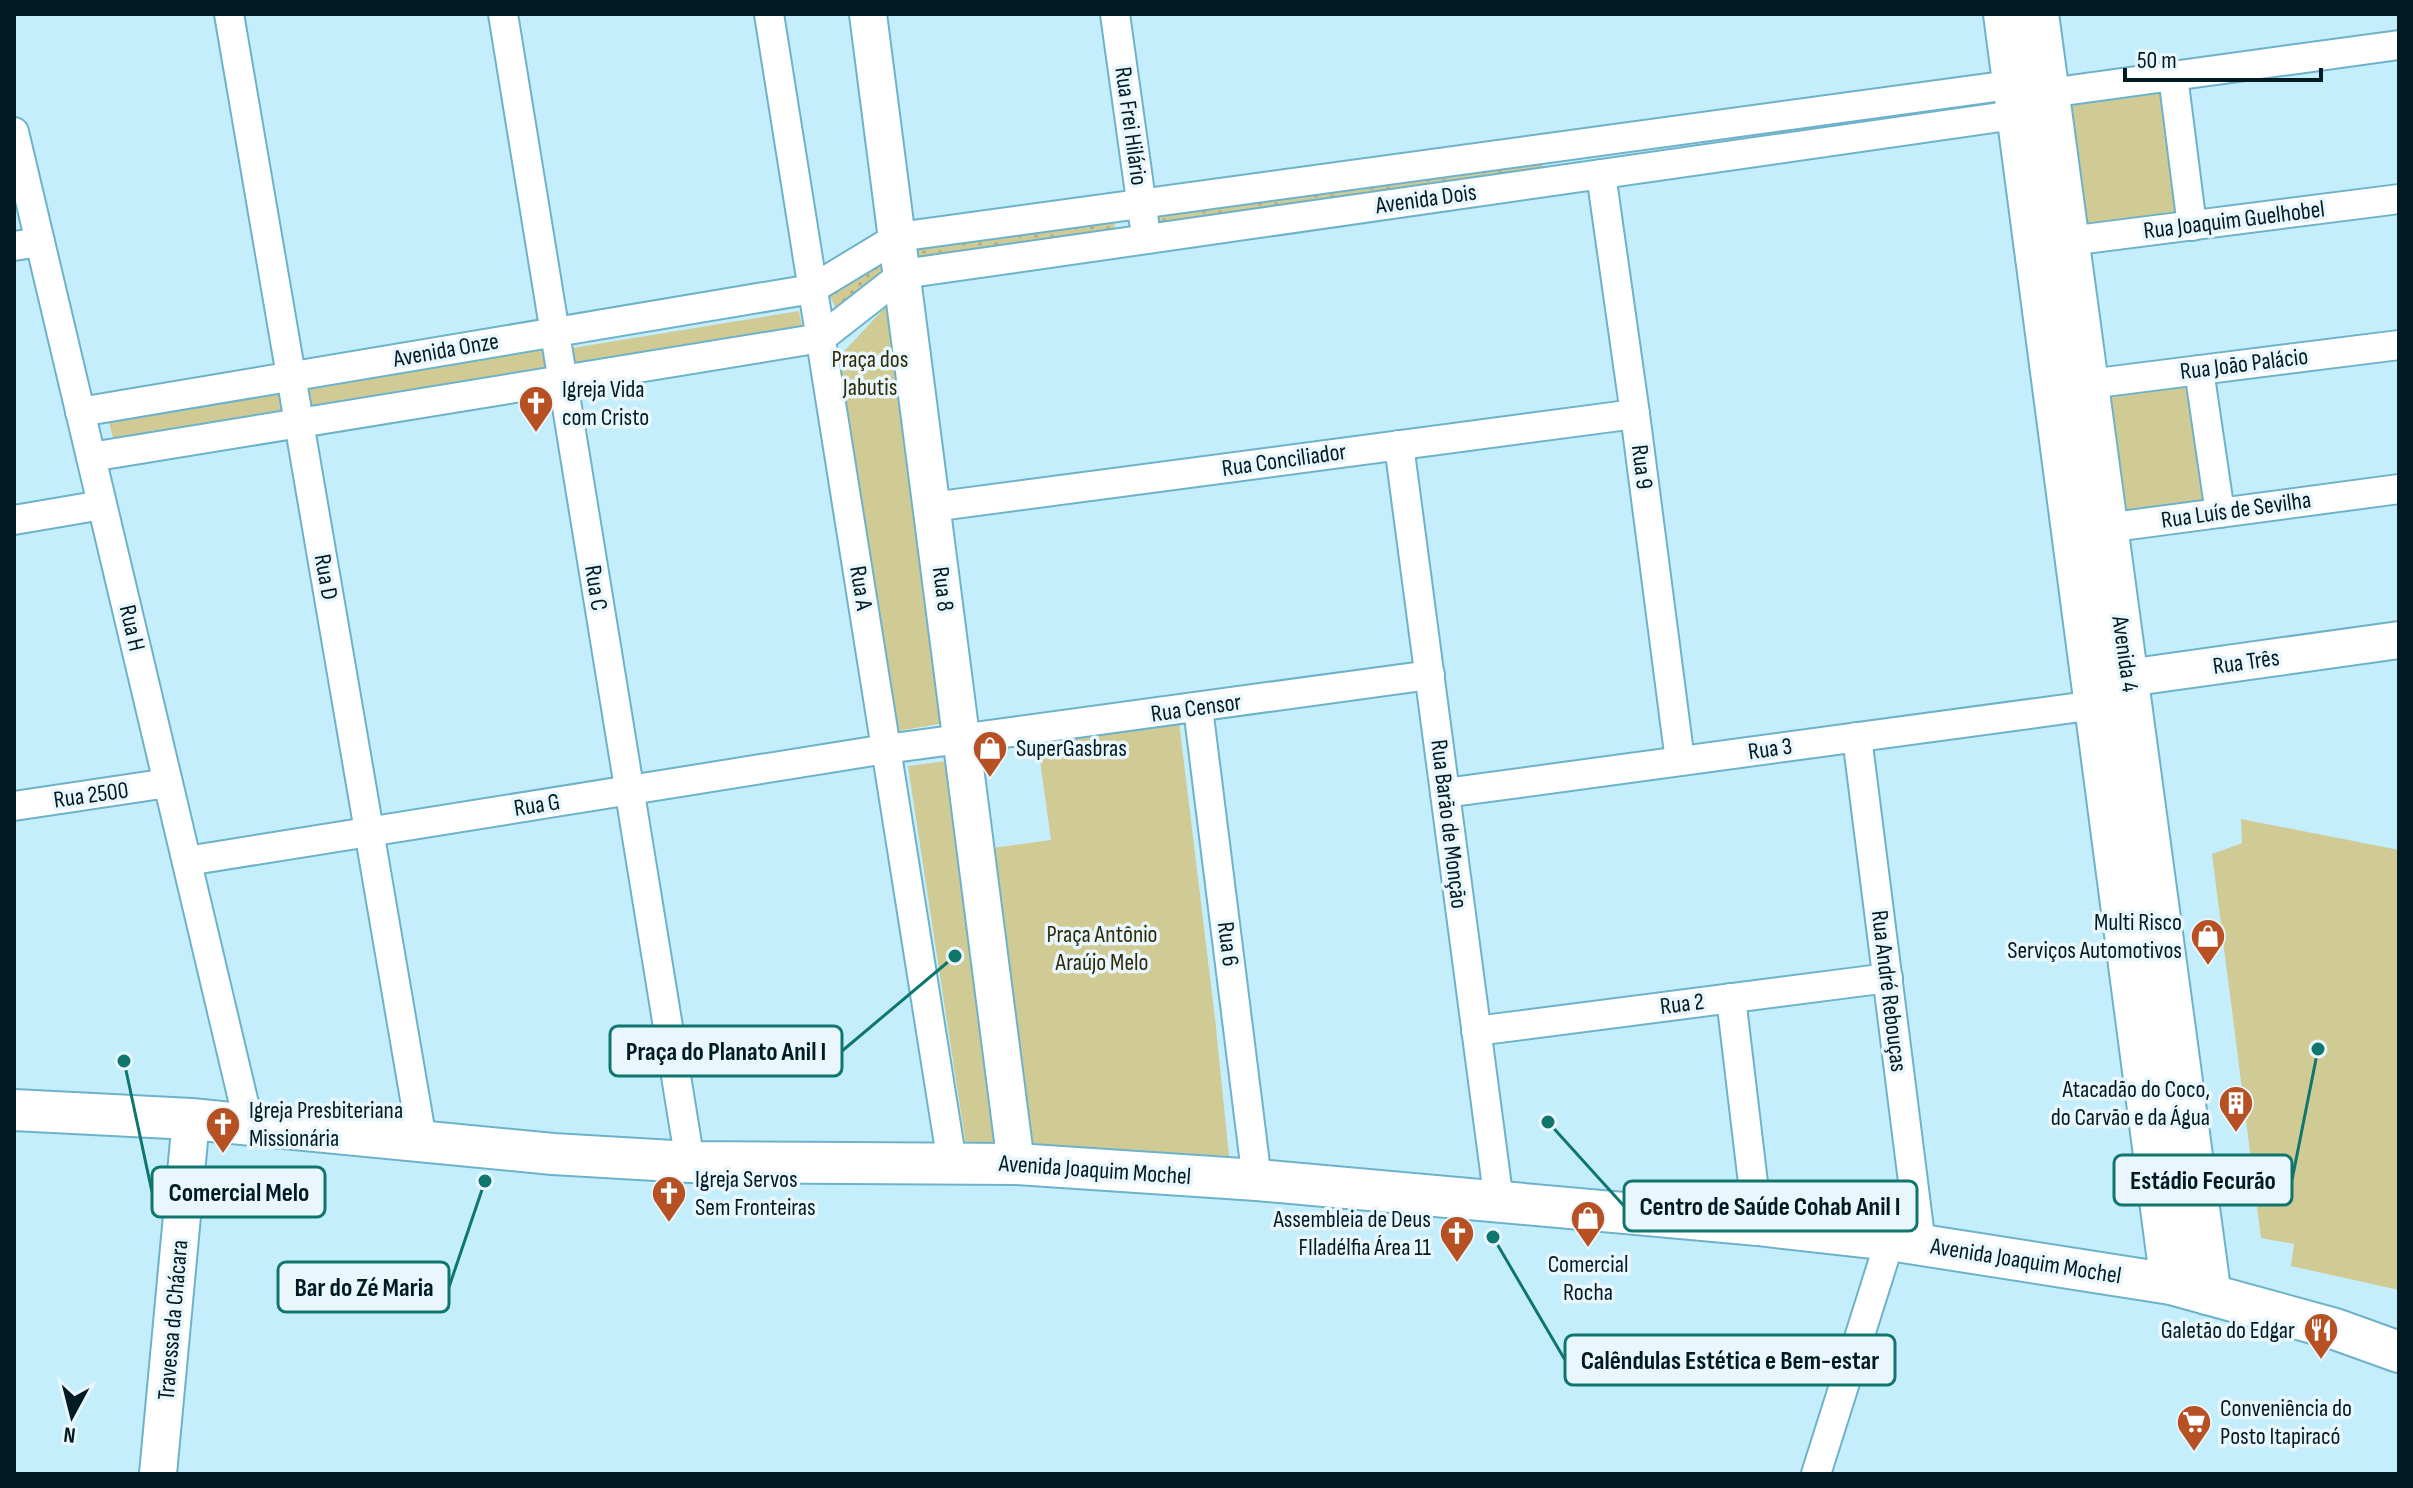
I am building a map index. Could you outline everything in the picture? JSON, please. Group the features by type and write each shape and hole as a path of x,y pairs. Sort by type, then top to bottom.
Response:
{"main road":[{"name":"Avenida 4","path":"2004,14 2036,96 2069,241 2089,384 2090,530"},
{"name":"Avenida 4","path":"2038,14 2036,96 2090,530 2105,688 2196,1287"},
{"name":"Avenida Joaquim Mochel","path":"14,1110 191,1119 553,1154 690,1162 1016,1164 1257,1180 1758,1225 1906,1242 2276,1297 2399,1334"},
{"name":"Avenida Joaquim Mochel","path":"2196,1287 2399,1352"}],"street":[{"name":"Rua D","path":"229,14 422,1140"},
{"name":"Rua C","path":"503,14 690,1162"},
{"name":"Rua A","path":"769,14 952,1163"},
{"name":"Rua 8","path":"868,14 1016,1164"},
{"name":"Rua Frei Hilário","path":"1115,14 1146,239"},
{"path":"2036,96 2399,45"},
{"path":"2173,76 2192,226"},
{"name":"Avenida Dois","path":"812,289 898,237 1141,204 2036,96"},
{"name":"Avenida Dois","path":"821,338 903,274 1601,174 2036,96"},
{"name":"Rua H","path":"14,132 27,244 80,412 249,1125"},
{"name":"Rua 9","path":"1601,174 1680,761"},
{"name":"Rua Joaquim Guelhobel","path":"2069,241 2399,199"},
{"name":"Avenida Onze","path":"80,412 812,289"},
{"name":"Avenida Onze","path":"91,457 821,338"},
{"name":"Rua João Palácio","path":"2089,384 2399,345"},
{"path":"2199,370 2220,513"},
{"name":"Rua Conciliador","path":"932,507 1635,414"},
{"name":"Rua Barão de Monção","path":"1399,445 1499,1202"},
{"name":"Rua Luís de Sevilha","path":"2090,530 2399,489"},
{"path":"14,520 102,505"},
{"name":"Rua Três","path":"2105,688 2399,640"},
{"name":"Rua Censor","path":"886,749 1430,675"},
{"name":"Rua 3","path":"1445,793 1857,737 2105,688"},
{"name":"Rua 6","path":"1198,708 1257,1180"},
{"name":"Rua André Rebouças","path":"1857,737 1888,978 1906,1242"},
{"name":"Rua G","path":"187,861 886,749"},
{"name":"Rua 2500","path":"14,806 168,783"},
{"name":"Rua 2","path":"1476,1031 1888,978"},
{"path":"1731,998 1758,1225"},
{"name":"Travessa da Chácara","path":"158,1474 191,1119"},
{"path":"1816,1474 1906,1242"}],"green space":[{"path":"2166,91 2182,215 2076,229 2061,107"},
{"path":"1542,161 1544,176 1145,229 1142,209"},
{"path":"1114,211 1115,229 911,260 906,240"},
{"path":"884,257 887,269 836,309 828,292"},
{"name":"Praça dos Jabutis","path":"893,299 945,723 898,731 837,359"},
{"path":"799,311 803,332 575,366 572,348"},
{"path":"547,347 551,375 115,446 109,422"},
{"path":"2187,383 2205,506 2113,520 2095,396"},
{"name":"Praça Antônio Araújo Melo","path":"1179,722 1229,1156 1023,1145 985,849 1051,840 1037,739"},
{"path":"946,761 999,1146 966,1146 908,766"},
{"path":"2241,819 2399,850 2399,1290 2291,1266 2294,1244 2261,1238 2212,854 2242,843"}],"place":[{"name":"Igreja Vida com Cristo","path":"536,434"},
{"name":"SuperGasbras","path":"990,779"},
{"name":"Praça do Planato Anil I","path":"955,956"},
{"name":"Multi Risco Serviços Automotivos","path":"2208,967"},
{"name":"Estádio Fecurão","path":"2318,1049"},
{"name":"Comercial Melo","path":"124,1061"},
{"name":"Centro de Saúde Cohab Anil I","path":"1548,1122"},
{"name":"Atacadão do Coco, do Carvão e da Água","path":"2236,1134"},
{"name":"Igreja Presbiteriana Missionária","path":"223,1155"},
{"name":"Bar do Zé Maria","path":"485,1181"},
{"name":"Igreja Servos Sem Fronteiras","path":"669,1224"},
{"name":"Calêndulas Estética e Bem-estar","path":"1493,1237"},
{"name":"Comercial Rocha","path":"1588,1249"},
{"name":"Assembleia de Deus FIladélfia Área 11","path":"1457,1264"},
{"name":"Galetão do Edgar","path":"2321,1361"},
{"name":"Conveniência do Posto Itapiracó","path":"2194,1453"}]}
